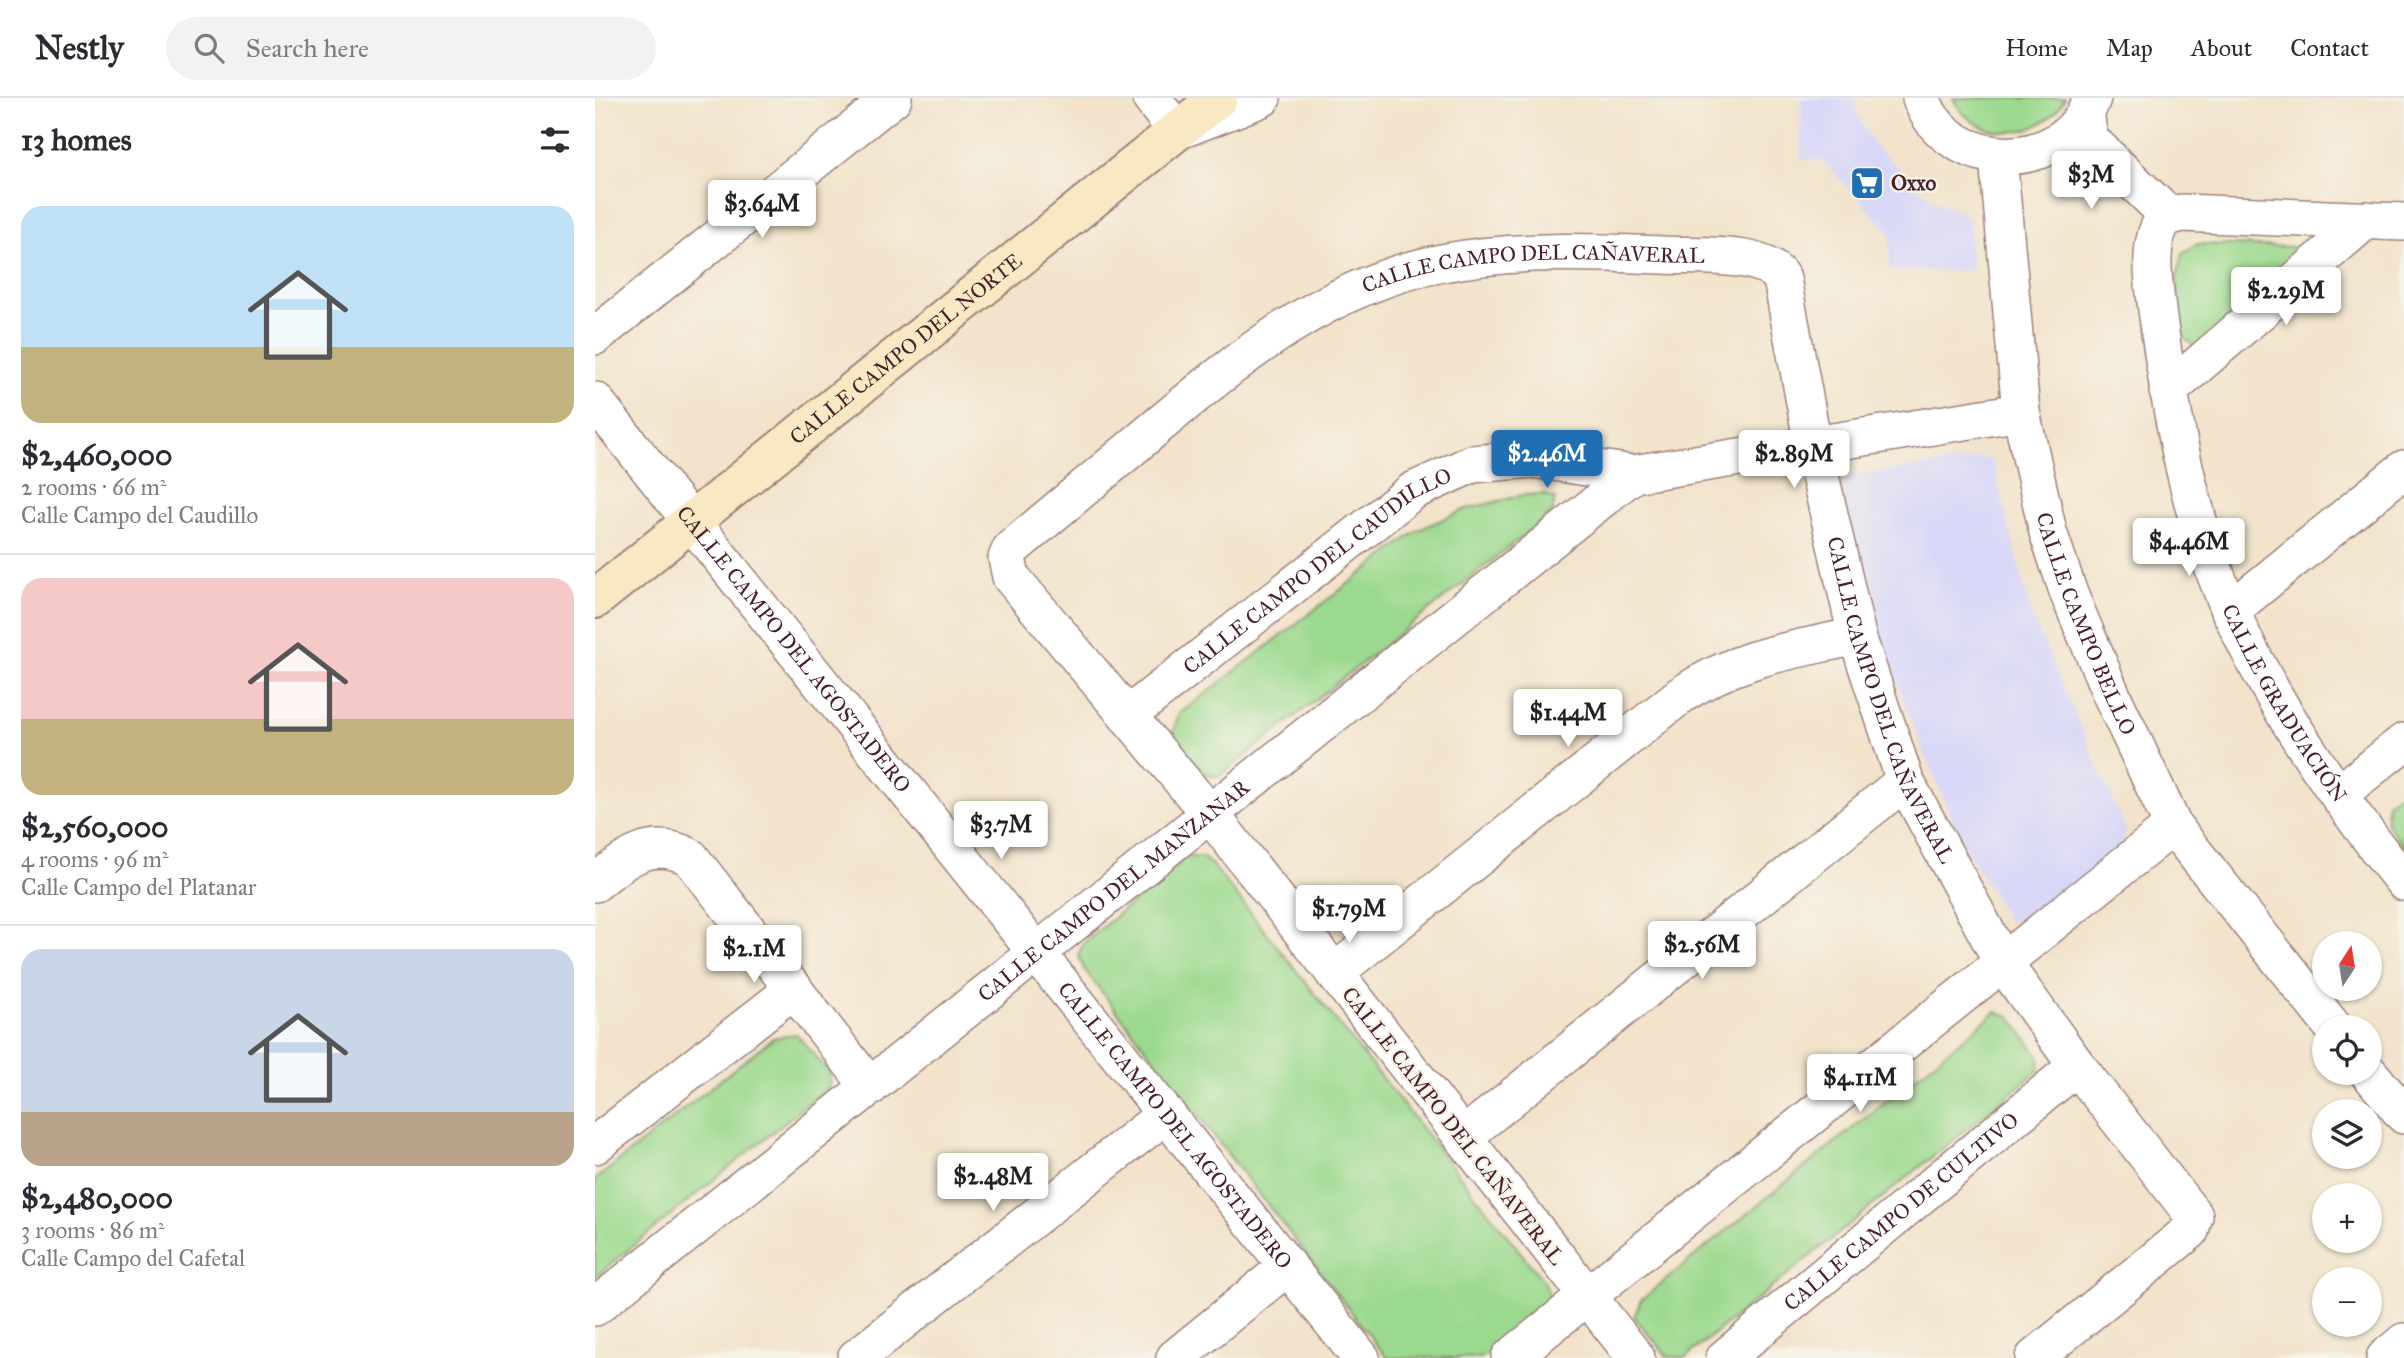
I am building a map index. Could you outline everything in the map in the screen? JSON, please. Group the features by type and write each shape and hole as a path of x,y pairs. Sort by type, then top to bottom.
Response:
{"street":[{"path":"595,336 893,98"},
{"path":"1151,98 1177,131 1262,98"},
{"name":"CALLE CAMPO DEL NORTE","path":"595,599 1218,98"},
{"path":"1921,98 1926,110 1944,133 1969,149 1998,157 2026,155 2052,145 2074,127 2089,105"},
{"path":"2089,105 2089,139 2163,223"},
{"path":"2052,145 2074,155 2163,223"},
{"name":"CALLE CAMPO BELLO","path":"1998,157 2021,412 2048,531 2069,594 2112,696 2173,826 2323,1015"},
{"path":"2163,223 2182,214 2404,222"},
{"path":"2168,391 2366,220"},
{"name":"CALLE GRADUACIÓN","path":"2163,223 2154,257 2155,293 2168,391 2198,517 2230,611 2278,703 2339,794 2403,880"},
{"name":"CALLE CAMPO DEL CAÑAVERAL","path":"1636,1358 1210,814 1011,577 1007,568 1011,549 1263,341 1333,301 1393,276 1441,263 1560,252 1753,260 1776,269 1782,279 1813,445 1857,636 1905,781 2003,963 2077,1066 2193,1211 2194,1223 2190,1231 2034,1358"},
{"name":"CALLE CAMPO DEL AGOSTADERO","path":"595,401 1361,1358"},
{"name":"CALLE CAMPO DEL CAUDILLO","path":"1127,716 1413,491 1472,464 1504,459 1533,459 1633,474 2021,412"},
{"path":"2230,611 2404,469"},
{"name":"CALLE CAMPO DEL MANZANAR","path":"595,1307 1633,474"},
{"path":"1334,973 1681,695 1712,674 1749,660 1857,636"},
{"path":"2339,794 2404,742"},
{"path":"1464,1136 1905,781"},
{"path":"1510,1358 2173,826"},
{"path":"595,883 629,856 643,849 677,850 690,857 870,1087"},
{"path":"595,1145 794,989"},
{"name":"CALLE CAMPO DE CULTIVO","path":"1725,1358 2077,1066"},
{"path":"2379,1085 2404,1115"},
{"path":"856,1358 1166,1114"},
{"path":"1175,1358 1288,1266"},
{"path":"2385,1358 2404,1342"}],"shaded area":[{"path":"1801,98 1855,98 1858,116 1872,143 1931,199 1969,217 1972,270 1889,271 1890,233 1823,161 1801,159"},
{"path":"1982,458 1992,460 2031,613 2126,831 2121,847 2026,926 2008,921 1959,836 1908,713 1874,614 1841,489 1847,476"}],"green space":[{"path":"1953,98 2065,98 2055,113 2041,123 2009,132 1976,124 1963,113"},
{"path":"2197,244 2294,247 2305,256 2196,347 2180,335 2177,277 2182,254"},
{"path":"1544,494 1555,499 1552,513 1218,777 1204,773 1173,735 1178,715 1418,530 1466,509 1524,495"},
{"path":"2404,790 2404,848 2386,822 2387,803"},
{"path":"1186,857 1202,857 1213,866 1545,1283 1549,1296 1545,1306 1481,1358 1387,1358 1084,969 1078,954 1085,942"},
{"path":"1996,1012 2010,1016 2040,1058 2039,1070 1686,1357 1668,1357 1634,1317 1641,1300"},
{"path":"796,1034 830,1073 829,1086 595,1277 595,1180 773,1038"}],"place":[{"name":"Oxxo","path":"1867,183"}]}
